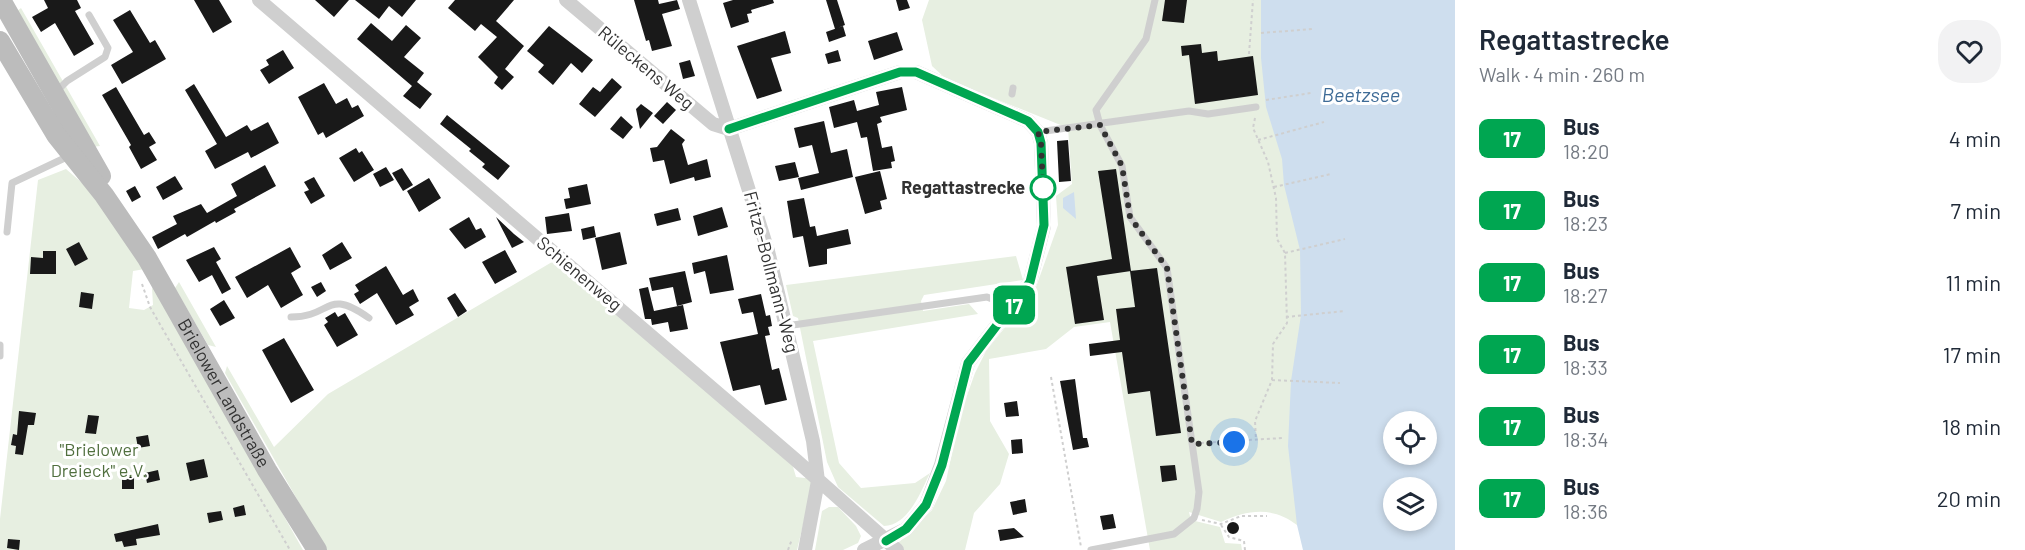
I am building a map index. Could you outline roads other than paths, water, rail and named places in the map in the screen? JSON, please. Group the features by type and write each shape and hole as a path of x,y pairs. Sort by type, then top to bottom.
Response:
{"main road":[{"name":"Brielower Landstraße","path":"0,0 128,220 134,236"},
{"name":"Brielower Landstraße","path":"0,41 35,102 71,155 134,236 267,470 317,550"}],"street":[{"name":"Schienenweg","path":"260,0 797,461 892,546"},
{"name":"Rüleckens Weg","path":"566,0 713,124 729,129"},
{"name":"Fritze-Bollmann-Weg","path":"688,0 768,251 813,441 818,481 805,550"},
{"path":"729,129 900,72 916,72 1028,121 1038,132 1041,143 1044,225 1030,282 968,363 942,465 926,505 892,546 864,550"}],"lane":[{"path":"1091,550 1174,534 1194,518 1199,492 1167,268 1130,217 1122,166 1100,125 1096,110 1146,39 1155,0"},
{"path":"53,93 67,81 105,57 108,48 89,15"},
{"path":"1038,132 1189,111 1208,114 1256,107"},
{"path":"7,232 12,183 71,155"},
{"path":"786,326 987,297 1012,307"},
{"path":"291,317 310,316 332,304 342,303 369,318"},
{"path":"0,345 0,357"}],"water":[{"name":"Beetzsee","path":"1261,0 1455,0 1455,550 1303,550 1297,525 1288,446 1291,381 1301,315 1300,250 1284,185 1282,159 1266,107 1261,58"},
{"path":"1074,192 1076,219 1063,208 1063,198"}],"place":[{"name":"Regattastrecke","path":"1043,188"}],"park label":[{"name":"\"Brielower Dreieck\" e.V.","path":"99,460"}]}
